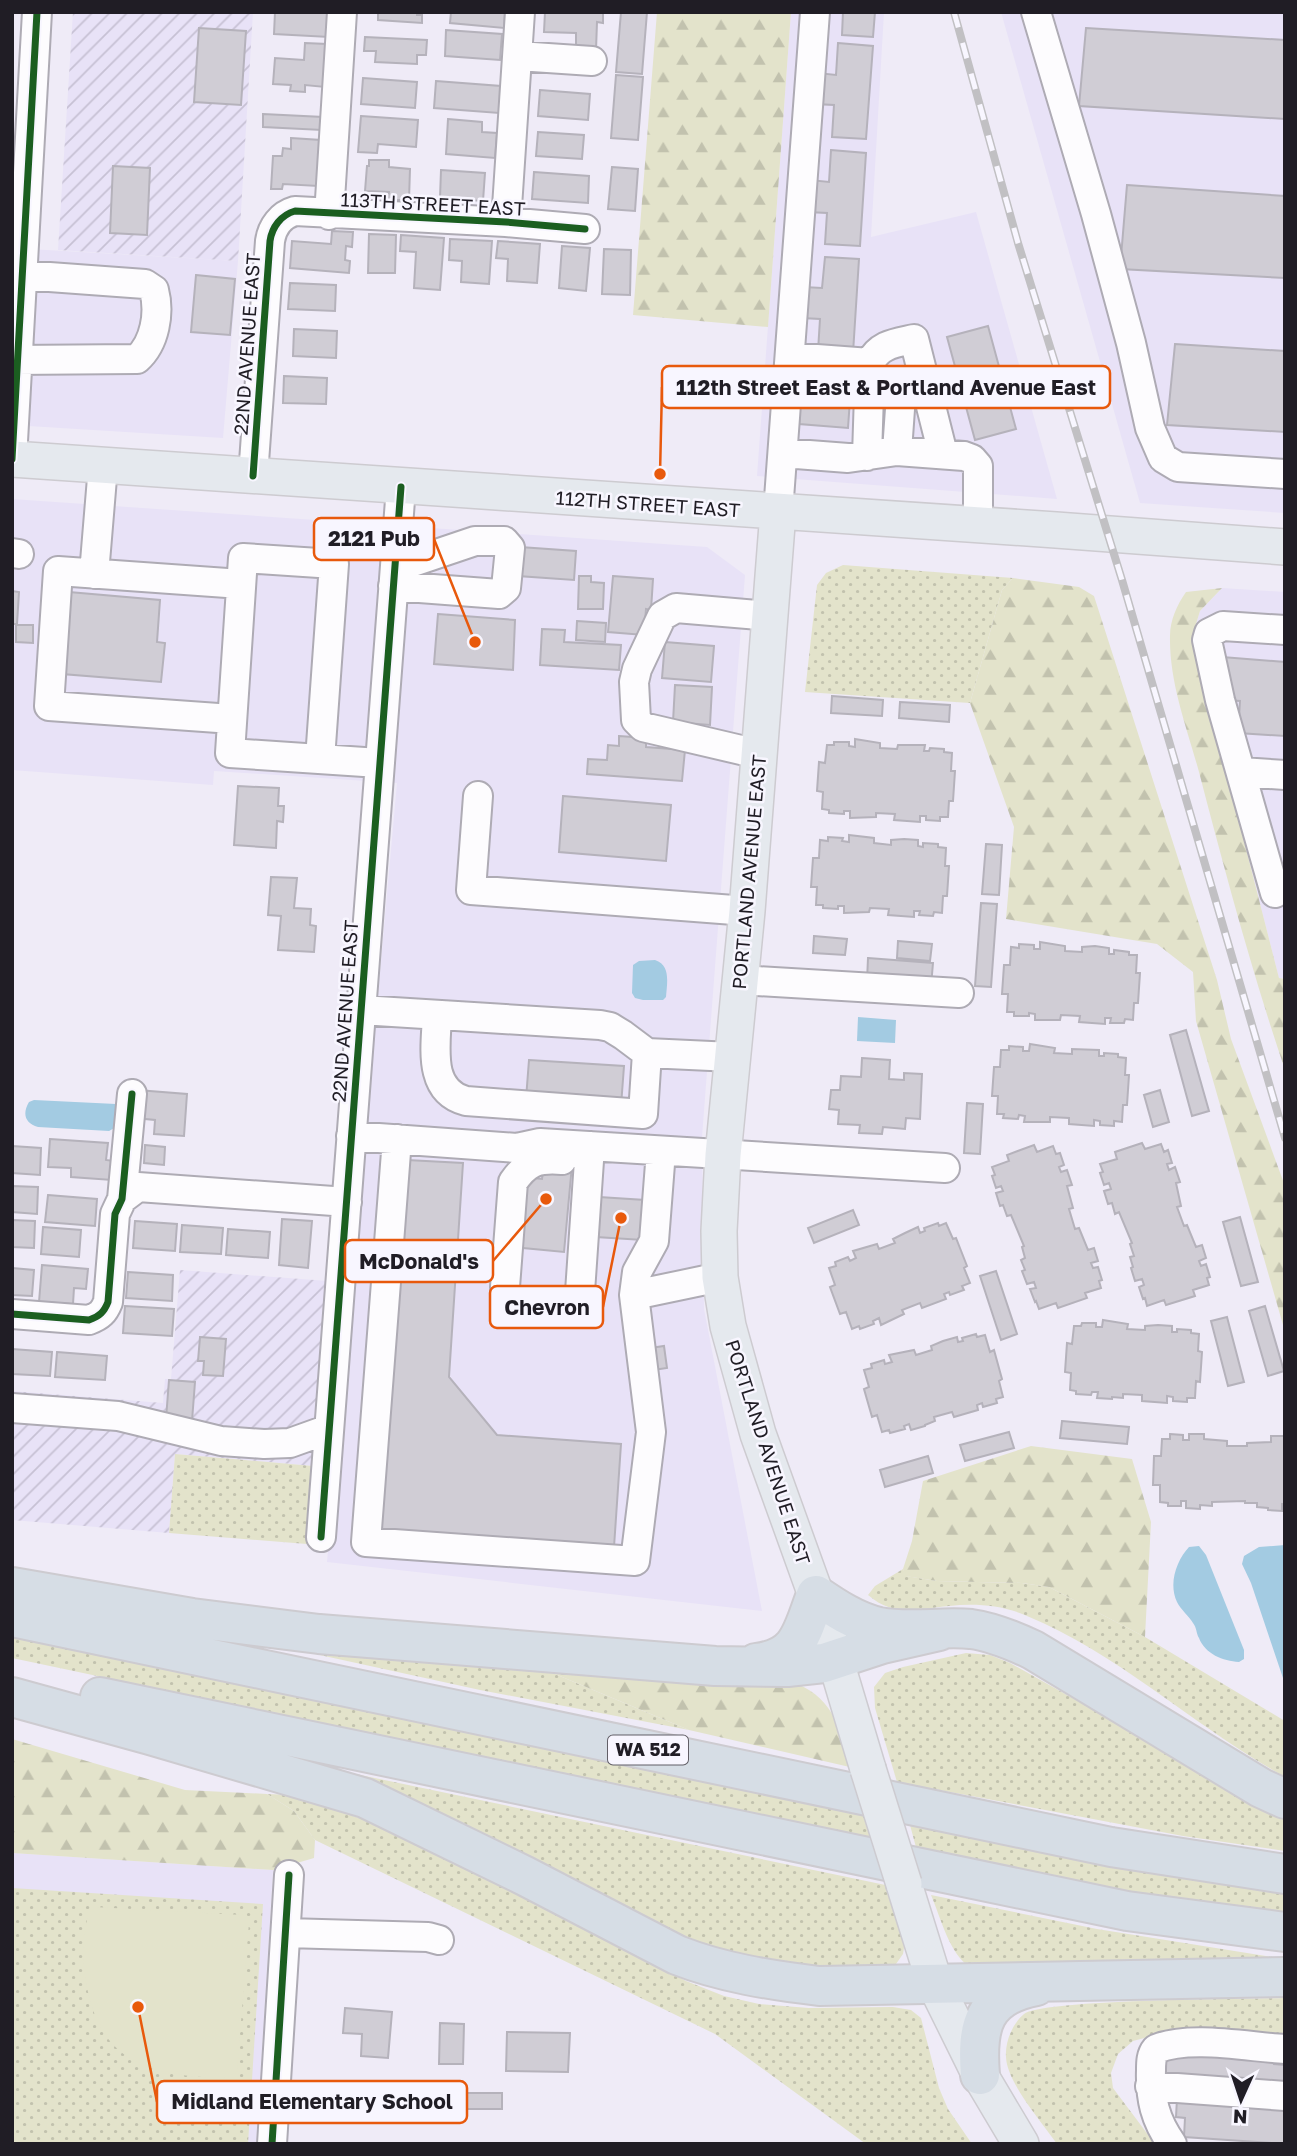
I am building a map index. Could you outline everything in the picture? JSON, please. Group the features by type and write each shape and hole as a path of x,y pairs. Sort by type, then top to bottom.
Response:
{"highway":[{"path":"12,1587 192,1618 319,1634 715,1667 788,1667 835,1660 882,1644 939,1631"},
{"path":"715,1667 772,1661 784,1656 802,1636 816,1595 849,1616 877,1627 939,1631 971,1629 1006,1637 1034,1650 1261,1788 1285,1799"},
{"name":"WA 512","path":"12,1617 1111,1847 1285,1874"},
{"path":"12,1678 1114,1909 1285,1932"},
{"path":"12,1698 365,1798 526,1876 677,1955 703,1965 757,1978 819,1986 1285,1977"},
{"path":"980,2075 980,2034 990,2009 1009,1993 1061,1981"}],"main road":[{"name":"112TH STREET EAST","path":"12,459 1285,547"},
{"name":"PORTLAND AVENUE EAST","path":"778,512 747,911 723,1155 719,1231 720,1277 728,1326 758,1434 816,1595 935,1984 980,2075 1021,2144"}],"street":[{"path":"12,459 15,360 37,12"},
{"path":"329,215 342,12"},
{"path":"506,222 520,12"},
{"path":"778,512 815,12"},
{"path":"1036,12 1096,214 1131,343 1150,428 1163,458 1178,467 1285,474"},
{"path":"518,56 592,61"},
{"name":"113TH STREET EAST","path":"283,218 295,211 585,229"},
{"name":"22ND AVENUE EAST","path":"253,476 270,241 275,225 283,218"},
{"path":"15,360 137,359 148,350 157,301 154,290 145,284 22,275"},
{"path":"867,456 870,363 877,351 886,346 914,339 943,454"},
{"path":"790,357 870,363"},
{"path":"897,451 901,395 908,385 924,379"},
{"path":"783,453 848,458 897,451 964,456 972,459 978,466 978,525"},
{"path":"94,574 103,466"},
{"name":"22ND AVENUE EAST","path":"321,1537 401,487"},
{"path":"320,759 334,564 243,558 230,752 320,759 379,763"},
{"path":"232,719 49,706 58,571 241,584"},
{"path":"758,754 643,727 636,720 634,682 637,668 662,616 669,611 676,608 769,616"},
{"path":"1275,893 1220,700 1208,640 1209,633 1223,626 1285,630"},
{"path":"1241,772 1285,775"},
{"path":"478,796 471,890 747,911"},
{"path":"740,980 959,993"},
{"path":"361,1010 600,1025 610,1027 647,1053 733,1057"},
{"path":"438,1015 436,1048 483,1103 643,1114 647,1053"},
{"path":"12,1314 89,1320 98,1317 105,1310 115,1214 122,1199 132,1094"},
{"path":"351,1136 517,1148 540,1143 590,1154"},
{"path":"397,1139 366,1542 635,1561 651,1432 635,1295 637,1272 654,1241 661,1151"},
{"path":"505,1287 513,1182 523,1168 542,1158 661,1151 945,1168"},
{"path":"580,1292 590,1154"},
{"path":"122,1199 138,1186 346,1202"},
{"path":"635,1295 720,1277"},
{"path":"12,1408 118,1416 221,1441 290,1443 329,1429"},
{"path":"324,1503 369,1506"},
{"path":"272,2144 289,1875"},
{"path":"286,1933 428,1937 439,1940"},
{"path":"1172,2144 1155,2113 1150,2086 1152,2053 1156,2049 1166,2045 1209,2044 1285,2049"},
{"path":"1150,2086 1285,2096"}],"shaded area":[{"path":"73,12 253,12 238,261 58,250"},
{"path":"791,12 884,12 871,237 976,212 1057,499 757,476"},
{"path":"1001,12 1285,12 1285,513 1140,503"},
{"path":"12,248 238,261 223,438 12,425"},
{"path":"12,499 707,547 745,575 702,1137 704,1309 762,1611 327,1562 397,783 214,771 213,785 12,770"},
{"path":"1222,588 1285,592 1285,979 1279,978 1192,637 1200,611"},
{"path":"180,1270 328,1281 313,1466 175,1454 169,1533 12,1520 12,1391 163,1403 165,1379 171,1379"},
{"path":"12,1853 273,1870 256,2144 12,2144"}],"green space":[{"path":"657,12 791,12 768,327 633,315"},
{"path":"843,565 1013,578 1002,590 970,703 805,692 817,585 826,573"},
{"path":"1013,578 1079,587 1094,596 1217,980 1231,1039 1285,1186 1285,1332 1196,1021 1193,972 1157,944 1006,919 1014,827 970,703 1002,590"},
{"path":"1222,588 1200,611 1192,637 1279,978 1285,979 1285,1070 1239,922 1172,670 1171,624 1186,592"},
{"path":"1031,1446 1132,1459 1151,1522 1145,1637 1049,1587 1022,1583 937,1581 905,1576 903,1569 912,1541 923,1481"},
{"path":"175,1454 313,1466 307,1544 169,1533"},
{"path":"903,1569 906,1576 937,1581 1022,1583 1049,1587 1145,1637 1285,1721 1285,1777 1220,1737 1094,1651 1027,1616 1008,1609 979,1605 897,1609 888,1607 868,1595 875,1586"},
{"path":"12,1634 556,1747 869,1816 878,1841 12,1658"},
{"path":"283,1647 551,1668 555,1674 689,1730 480,1690"},
{"path":"966,1653 990,1655 1010,1663 1285,1813 1285,1851 1183,1836 897,1782 875,1708 874,1687 885,1673"},
{"path":"551,1668 797,1684 810,1690 828,1708 840,1730 854,1768 689,1730 555,1674"},
{"path":"12,1739 185,1790 267,1794 294,1811 315,1840 314,1858 273,1870 12,1853"},
{"path":"327,1768 895,1887 905,1942 903,1954 896,1964 885,1969 835,1974 727,1960"},
{"path":"267,1794 293,1795 382,1826 449,1857 686,1981 724,1996 759,2004 809,2008 893,2007 911,2010 921,2018 939,2088 948,2109 972,2144 866,2144 715,2034 315,1840 294,1811"},
{"path":"910,1825 1107,1867 1285,1892 1285,1917 1176,1902 917,1851"},
{"path":"12,1888 263,1904 248,2144 12,2144"},
{"path":"931,1895 1097,1929 1285,1959 971,1968 951,1945"},
{"path":"94,1907 243,1915 249,1922 237,2072 230,2078 186,2076 146,2066 129,2058 101,2029 92,2007 83,1961 88,1910"},
{"path":"1285,1998 1285,2037 1159,2034 1133,2041 1118,2054 1111,2073 1113,2088 1155,2144 1057,2144 1019,2090 1008,2067 1007,2045 1013,2028 1024,2014 1039,2009 1105,2003"}],"water":[{"path":"655,960 666,970 666,997 663,1000 635,998 632,993 633,965 639,961"},
{"path":"858,1017 896,1020 895,1043 857,1041"},
{"path":"34,1100 116,1104 119,1105 118,1126 109,1131 38,1127 30,1123 25,1114 29,1102"},
{"path":"1285,1545 1285,1684 1242,1564 1244,1556 1259,1547"},
{"path":"1199,1546 1206,1555 1244,1650 1244,1659 1239,1662 1221,1658 1202,1644 1194,1625 1174,1595 1175,1572 1181,1558 1189,1547"}],"building":[{"path":"275,12 331,12 329,37 274,34"},
{"path":"378,12 417,12 417,15 422,15 422,23 378,20"},
{"path":"451,12 505,12 504,28 450,23"},
{"path":"545,12 603,12 603,23 597,22 596,50 576,50 576,33 544,32"},
{"path":"621,12 647,12 642,74 616,72"},
{"path":"843,12 875,12 873,37 842,35"},
{"path":"199,28 246,31 241,105 194,102"},
{"path":"1086,28 1285,40 1285,119 1079,106"},
{"path":"446,30 502,34 500,60 445,56"},
{"path":"365,37 427,40 426,55 417,55 417,64 375,62 376,51 364,51"},
{"path":"305,43 327,44 325,87 305,85 305,92 290,91 291,85 273,84 275,58 304,60"},
{"path":"838,43 873,46 866,139 832,137 834,105 815,104 818,73 836,75"},
{"path":"616,75 643,77 638,140 611,138"},
{"path":"363,78 417,82 415,108 361,104"},
{"path":"436,81 501,86 499,113 434,108"},
{"path":"540,90 590,94 588,120 538,116"},
{"path":"263,114 323,117 322,130 263,127"},
{"path":"361,116 418,120 416,147 378,144 377,153 358,152"},
{"path":"448,119 482,122 482,132 497,133 495,158 446,154"},
{"path":"538,132 584,135 582,159 536,156"},
{"path":"291,138 321,140 318,186 283,184 282,189 271,189 273,156 282,156 283,148 291,149"},
{"path":"831,150 866,153 860,246 825,244 827,213 808,212 810,180 829,182"},
{"path":"369,160 389,160 389,167 410,169 409,200 388,200 389,192 365,191"},
{"path":"113,166 150,168 147,235 110,233"},
{"path":"612,167 638,169 635,211 608,209"},
{"path":"441,170 485,173 483,201 440,198"},
{"path":"534,172 589,176 588,203 532,199"},
{"path":"1127,185 1285,196 1285,278 1120,269"},
{"path":"332,231 353,232 352,247 346,246 345,260 350,261 349,273 290,268 292,241 331,244"},
{"path":"369,234 396,235 395,273 368,273"},
{"path":"401,235 444,238 440,290 414,288 416,252 400,251"},
{"path":"450,239 492,241 489,284 461,282 462,261 449,260"},
{"path":"498,241 540,244 537,283 507,281 508,259 496,258"},
{"path":"562,246 590,248 586,291 559,288"},
{"path":"604,249 631,250 630,295 602,294"},
{"path":"825,257 859,259 853,353 818,351 820,319 802,318 804,287 822,288"},
{"path":"196,275 235,279 230,335 191,332"},
{"path":"290,283 336,285 335,311 288,309"},
{"path":"988,326 1016,429 975,440 947,337"},
{"path":"294,329 337,331 336,358 293,356"},
{"path":"1175,344 1285,351 1285,432 1167,425"},
{"path":"803,367 852,370 848,428 799,424"},
{"path":"284,376 327,378 326,404 283,403"},
{"path":"874,380 894,381 893,417 873,417"},
{"path":"520,547 576,551 574,580 518,576"},
{"path":"579,576 591,576 591,582 604,583 603,609 578,609"},
{"path":"613,576 653,579 651,610 646,609 644,635 608,632"},
{"path":"12,591 19,592 17,624 12,624"},
{"path":"69,592 160,600 157,642 165,643 161,682 62,674"},
{"path":"438,614 515,620 513,670 434,664"},
{"path":"577,621 606,623 605,642 576,640"},
{"path":"16,625 33,625 33,643 16,642"},
{"path":"542,629 565,630 564,642 621,645 619,670 540,665"},
{"path":"665,642 714,646 711,682 662,678"},
{"path":"1222,657 1285,662 1285,736 1238,733 1240,701 1224,700"},
{"path":"675,685 712,687 710,725 673,722"},
{"path":"832,696 883,700 882,716 831,713"},
{"path":"900,702 950,705 949,722 899,718"},
{"path":"619,736 646,738 646,747 685,750 682,781 587,774 588,759 607,760 608,745 619,746"},
{"path":"855,739 880,743 880,748 897,749 898,745 925,745 924,751 929,751 930,748 944,749 944,752 952,753 951,771 955,771 953,801 949,801 948,817 940,817 940,821 926,820 926,816 920,816 920,822 894,820 895,814 876,813 876,817 850,818 850,811 844,811 844,814 829,813 829,810 822,809 823,792 817,791 819,762 825,763 827,745 849,742 849,746 855,747"},
{"path":"238,786 279,788 278,806 284,806 283,822 277,821 276,848 234,845"},
{"path":"563,796 671,805 666,861 559,852"},
{"path":"849,835 874,838 874,843 891,845 891,840 904,839 918,840 918,846 923,847 923,843 938,844 938,847 946,848 945,866 949,866 947,896 943,896 942,913 934,912 933,916 919,915 920,911 914,911 914,917 888,915 889,909 870,908 869,912 844,913 844,906 838,906 838,909 816,905 817,887 811,887 813,858 819,858 820,840 828,841 828,837 843,838 842,841 849,842"},
{"path":"986,844 1002,845 999,895 982,894"},
{"path":"271,877 297,878 294,908 311,909 310,925 316,926 314,952 278,950 281,916 268,915"},
{"path":"981,903 997,904 991,987 975,986"},
{"path":"814,936 847,939 845,955 813,953"},
{"path":"898,941 932,944 930,961 897,958"},
{"path":"1040,942 1065,946 1065,951 1082,952 1082,947 1095,946 1109,948 1109,954 1114,954 1114,950 1137,955 1136,973 1140,973 1138,1003 1134,1003 1133,1020 1110,1023 1111,1018 1105,1018 1105,1024 1079,1022 1080,1016 1061,1015 1060,1020 1035,1020 1035,1014 1014,1016 1014,1012 1007,1012 1008,994 1002,994 1004,965 1010,965 1011,947 1019,948 1019,944 1034,945 1034,949 1040,949"},
{"path":"868,958 933,963 931,986 867,981"},
{"path":"1186,1030 1209,1111 1192,1116 1170,1035"},
{"path":"1030,1044 1055,1048 1054,1053 1072,1054 1072,1049 1099,1050 1099,1056 1104,1056 1104,1053 1118,1054 1118,1057 1126,1058 1125,1075 1129,1075 1127,1105 1123,1105 1122,1122 1114,1121 1114,1126 1100,1125 1100,1121 1094,1120 1094,1126 1069,1124 1069,1118 1050,1117 1050,1122 1024,1122 1025,1116 1019,1115 1018,1119 1003,1118 1004,1114 997,1114 998,1096 992,1096 994,1067 1000,1067 1001,1050 1009,1050 1009,1046 1023,1047 1023,1051 1029,1051"},
{"path":"862,1058 890,1060 889,1079 904,1080 904,1073 922,1074 920,1119 906,1118 905,1129 883,1127 882,1134 859,1133 860,1125 838,1124 839,1110 829,1109 831,1090 840,1090 841,1076 861,1077"},
{"path":"529,1060 624,1066 621,1106 526,1099"},
{"path":"137,1090 187,1094 184,1136 154,1134 155,1120 135,1118"},
{"path":"1160,1090 1169,1122 1153,1127 1144,1095"},
{"path":"967,1103 983,1104 980,1154 964,1153"},
{"path":"50,1139 108,1143 106,1160 114,1161 112,1180 71,1177 71,1168 48,1167"},
{"path":"1142,1143 1145,1149 1161,1144 1164,1152 1168,1150 1172,1163 1167,1164 1169,1170 1175,1167 1180,1182 1176,1183 1181,1206 1177,1207 1196,1247 1202,1245 1206,1258 1199,1261 1201,1266 1206,1264 1210,1277 1207,1278 1209,1285 1193,1290 1195,1296 1166,1305 1164,1300 1147,1306 1145,1298 1143,1299 1139,1287 1144,1285 1142,1279 1135,1281 1131,1268 1130,1257 1134,1256 1130,1244 1132,1243 1119,1212 1115,1214 1112,1203 1108,1204 1104,1191 1111,1189 1109,1183 1104,1185 1100,1173 1103,1172 1100,1164 1117,1159 1115,1152"},
{"path":"145,1145 165,1147 164,1165 144,1163"},
{"path":"1034,1145 1037,1152 1053,1146 1056,1154 1060,1153 1064,1165 1059,1167 1061,1172 1067,1170 1072,1185 1067,1186 1073,1208 1069,1209 1075,1229 1079,1228 1088,1250 1094,1248 1098,1261 1091,1263 1093,1268 1098,1267 1102,1280 1099,1281 1101,1288 1085,1293 1087,1298 1058,1308 1056,1303 1039,1309 1035,1302 1030,1289 1036,1288 1034,1282 1027,1284 1022,1271 1025,1270 1021,1260 1025,1258 1024,1246 1011,1215 1007,1216 1003,1205 1000,1206 996,1193 1003,1191 1001,1186 996,1188 992,1176 995,1175 992,1167 1009,1161 1007,1155"},
{"path":"12,1146 41,1148 40,1175 12,1173"},
{"path":"407,1160 463,1163 449,1377 497,1435 621,1444 614,1547 381,1530"},
{"path":"544,1163 572,1165 564,1252 513,1247 529,1172 533,1178 542,1179"},
{"path":"12,1186 38,1187 37,1214 12,1212"},
{"path":"48,1195 97,1199 95,1226 45,1222"},
{"path":"599,1197 645,1200 643,1240 596,1237"},
{"path":"853,1210 859,1225 814,1243 808,1228"},
{"path":"1240,1217 1258,1282 1241,1286 1223,1222"},
{"path":"282,1219 312,1221 308,1268 279,1265"},
{"path":"12,1220 35,1221 34,1248 12,1247"},
{"path":"135,1221 177,1224 175,1251 133,1248"},
{"path":"938,1223 939,1226 946,1223 953,1239 956,1238 967,1266 964,1268 970,1283 962,1286 964,1290 950,1295 949,1292 944,1294 946,1299 922,1308 920,1303 902,1310 904,1314 881,1325 879,1318 873,1321 874,1324 852,1329 846,1312 840,1314 830,1287 835,1285 829,1268 836,1266 835,1262 848,1257 850,1261 856,1258 853,1251 877,1244 879,1249 895,1243 893,1239 918,1227 920,1233 925,1231 924,1228"},
{"path":"182,1225 223,1228 221,1254 180,1252"},
{"path":"43,1227 81,1230 79,1257 41,1254"},
{"path":"228,1229 270,1232 268,1258 226,1255"},
{"path":"42,1265 88,1269 86,1289 74,1288 73,1304 39,1302"},
{"path":"12,1268 34,1270 32,1296 12,1295"},
{"path":"996,1271 1017,1334 1001,1340 980,1276"},
{"path":"128,1272 173,1275 172,1301 126,1298"},
{"path":"125,1306 174,1309 172,1336 123,1333"},
{"path":"1265,1306 1284,1371 1268,1376 1249,1311"},
{"path":"1227,1317 1244,1382 1228,1386 1211,1321"},
{"path":"1103,1320 1128,1324 1127,1329 1145,1330 1145,1326 1158,1325 1172,1326 1172,1332 1177,1332 1177,1329 1191,1330 1191,1333 1199,1334 1198,1351 1202,1352 1200,1382 1196,1381 1195,1398 1187,1398 1187,1402 1173,1401 1173,1397 1167,1396 1167,1403 1142,1401 1142,1395 1123,1394 1123,1398 1097,1398 1098,1392 1092,1392 1091,1395 1076,1394 1076,1391 1070,1390 1071,1373 1065,1372 1067,1343 1072,1344 1074,1326 1096,1323 1096,1327 1102,1327"},
{"path":"976,1334 977,1337 985,1335 990,1352 994,1350 1002,1379 999,1381 1003,1397 996,1399 997,1403 983,1407 982,1403 977,1405 978,1410 954,1417 952,1412 934,1417 935,1421 925,1426 911,1430 909,1424 904,1426 905,1429 882,1432 877,1415 872,1417 864,1389 869,1387 864,1370 872,1368 871,1364 884,1360 885,1364 892,1362 889,1355 914,1350 916,1355 932,1350 931,1346 943,1341 957,1337 958,1342 963,1341 962,1338"},
{"path":"200,1337 226,1339 223,1376 203,1375 204,1361 198,1361"},
{"path":"664,1346 667,1368 653,1370 650,1348"},
{"path":"12,1349 52,1352 50,1376 12,1374"},
{"path":"57,1352 107,1356 105,1380 55,1377"},
{"path":"169,1380 195,1382 192,1421 166,1419"},
{"path":"1062,1421 1129,1427 1127,1444 1060,1438"},
{"path":"1009,1432 1014,1448 965,1461 960,1445"},
{"path":"1170,1434 1183,1435 1183,1440 1189,1440 1189,1434 1204,1434 1204,1439 1227,1441 1227,1446 1271,1442 1271,1436 1285,1436 1285,1504 1282,1504 1282,1511 1268,1510 1257,1507 1257,1503 1245,1501 1212,1502 1212,1506 1200,1505 1200,1509 1186,1508 1186,1501 1181,1501 1181,1506 1168,1506 1168,1503 1160,1502 1160,1485 1153,1485 1154,1456 1161,1456 1162,1439 1170,1439"},
{"path":"928,1456 933,1473 885,1487 880,1470"},
{"path":"345,2008 392,2012 388,2058 361,2056 362,2034 343,2033"},
{"path":"440,2023 464,2024 463,2064 439,2064"},
{"path":"507,2032 570,2033 568,2072 506,2071"},
{"path":"1162,2051 1274,2054 1274,2064 1285,2065 1285,2084 1160,2075"},
{"path":"450,2093 502,2093 502,2109 449,2109"},
{"path":"1177,2098 1285,2106 1285,2144 1184,2137 1185,2118 1176,2117"}],"railway":[{"path":"954,12 1018,243 1122,580 1285,1138"}],"cycle path":[{"path":"12,459 37,12"},
{"path":"253,476 270,241 275,226 285,215 295,211 585,229"},
{"path":"321,1537 401,487"},
{"path":"12,1314 89,1320 105,1308 108,1302 115,1214 122,1199 132,1094"},
{"path":"272,2144 289,1875"}],"place":[{"name":"112th Street East & Portland Avenue East","path":"660,474"},
{"name":"2121 Pub","path":"475,642"},
{"name":"McDonald's","path":"546,1199"},
{"name":"Chevron","path":"621,1218"},
{"name":"Midland Elementary School","path":"138,2007"}]}
